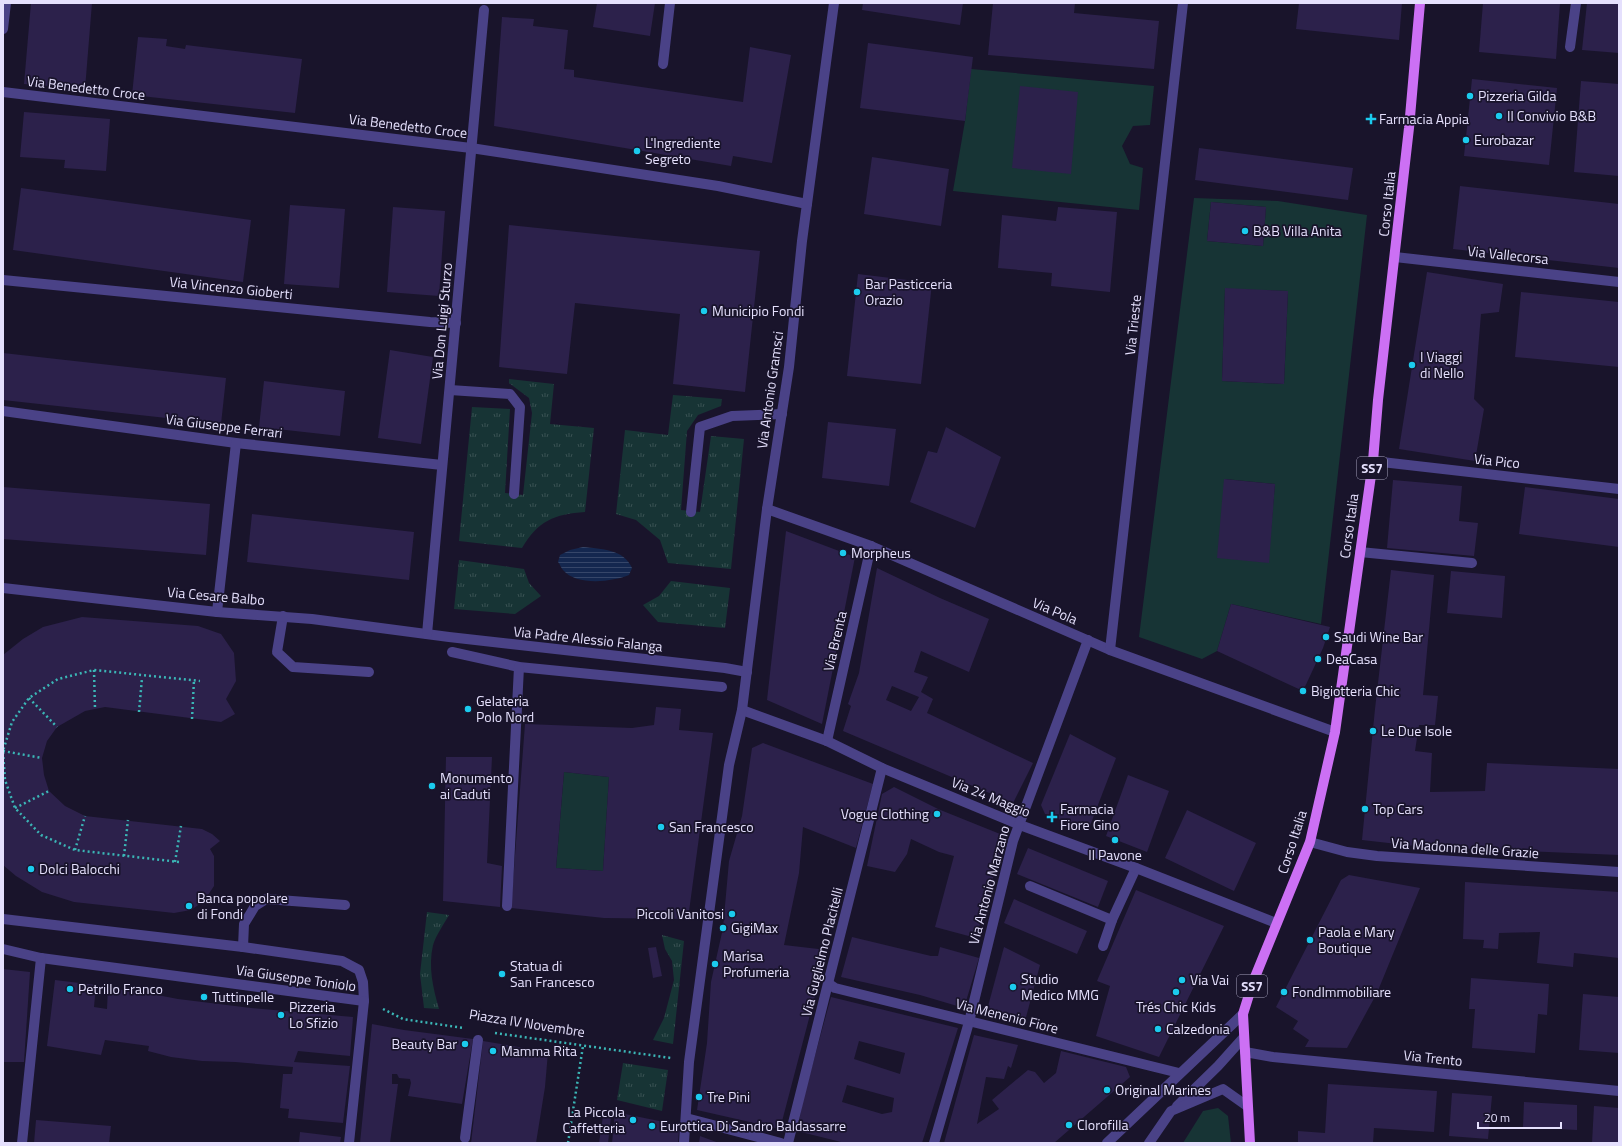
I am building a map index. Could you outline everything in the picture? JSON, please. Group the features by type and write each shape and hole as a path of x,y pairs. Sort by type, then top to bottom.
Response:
{"main road":[{"name":"Corso Italia","path":"1245,1052 1243,1014 1253,982 1310,842 1335,732 1373,461 1379,393 1409,128 1420,3"},
{"name":"SS7","path":"1245,1052 1250,1143"}],"street":[{"path":"3,29 6,3"},
{"path":"663,64 670,3"},
{"name":"Via Antonio Gramsci","path":"688,1062 729,765 742,710 767,509 789,367 802,241 834,3"},
{"name":"Via Trieste","path":"1110,650 1183,3"},
{"path":"1570,47 1576,3"},
{"name":"Via Don Luigi Sturzo","path":"427,634 456,323 483,6"},
{"name":"Via Benedetto Croce","path":"3,92 470,148 718,186 807,204"},
{"name":"Via Vallecorsa","path":"1395,257 1619,282"},
{"name":"Via Vincenzo Gioberti","path":"3,280 430,322 456,323"},
{"path":"450,390 510,394 520,407 514,494"},
{"name":"Via Giuseppe Ferrari","path":"3,411 236,442 442,465"},
{"path":"691,512 700,427 732,416 782,414"},
{"path":"217,612 236,442"},
{"name":"Via Pico","path":"1373,461 1619,489"},
{"name":"Via Pola","path":"767,509 871,546 1110,650 1335,732"},
{"name":"Via Brenta","path":"827,741 871,546"},
{"path":"1360,552 1472,563"},
{"name":"Via Cesare Balbo","path":"3,588 217,612 283,616 427,634"},
{"path":"283,616 277,652 293,667 368,672"},
{"name":"Via Padre Alessio Falanga","path":"427,634 725,668 747,672"},
{"name":"Via Antonio Marzano","path":"934,1143 969,1022 1013,841 1088,640"},
{"path":"452,652 519,667 722,686"},
{"path":"507,906 519,667"},
{"name":"Via 24 Maggio","path":"742,710 827,741 882,768 1020,825 1136,868 1276,923"},
{"name":"Via Guglielmo Placitelli","path":"788,1143 882,768"},
{"name":"Via Madonna delle Grazie","path":"1310,842 1347,852 1377,856 1619,872"},
{"path":"1103,946 1112,920 1136,868"},
{"path":"1030,886 1112,920"},
{"path":"243,947 244,924 255,906 266,899 345,905"},
{"name":"Via Giuseppe Toniolo","path":"3,919 243,947 342,961 359,970 364,982 364,1001 41,958 3,949"},
{"path":"22,1143 41,958"},
{"name":"Via Menenio Fiore","path":"829,984 835,988 1179,1073"},
{"path":"349,1143 364,1001"},
{"name":"Corso Italia","path":"1109,1142 1179,1073 1243,1014"},
{"path":"1149,1143 1171,1111 1218,1066 1244,1037"},
{"path":"465,1138 478,1040"},
{"name":"Via Trento","path":"1245,1052 1273,1057 1619,1091"},
{"path":"684,1143 688,1062"},
{"path":"1171,1111 1223,1089 1247,1106"},
{"path":"686,1118 781,1143"}],"path":[{"path":"94,670 95,710"},
{"path":"179,862 75,850 41,835 15,808 5,780 4,751 12,722 29,698 58,679 94,670 200,681"},
{"path":"139,712 142,678"},
{"path":"192,719 194,680"},
{"path":"29,698 57,727"},
{"path":"4,751 42,758"},
{"path":"15,808 50,791"},
{"path":"75,850 85,816"},
{"path":"124,856 128,820"},
{"path":"175,862 181,826"},
{"name":"Piazza IV Novembre","path":"364,1001 403,1019 466,1028"},
{"name":"Piazza IV Novembre","path":"489,1032 671,1058 688,1062"},
{"path":"568,1143 583,1046"}],"green space":[{"path":"971,69 1154,86 1150,125 1133,126 1122,146 1130,164 1143,168 1139,210 953,191 965,121"},
{"path":"1194,198 1278,201 1367,215 1321,624 1231,604 1217,651 1202,659 1139,637","holes":["1211,202 1266,207 1263,246 1207,241","1225,289 1288,291 1284,384 1222,381","1225,479 1275,484 1268,563"]},
{"path":"509,379 554,384 550,424 594,428 585,512 556,517 541,525 534,531 522,548 459,541 472,407 510,409 505,493 523,495 532,413 529,398 509,383"},
{"path":"673,395 722,399 721,406 698,415 687,431 681,510 700,512 711,436 744,439 731,569 668,563 660,540 636,520 616,514 625,430 668,435"},
{"path":"459,560 524,569 529,583 541,596 515,614 454,609"},
{"path":"671,581 730,588 725,628 658,622 643,605 659,596"},
{"path":"564,772 609,777 603,871 556,868"},
{"path":"427,912 449,915 436,937 433,945 431,961 432,977 439,1009 424,1008 420,974"},
{"path":"662,935 684,941 673,1044 653,1040 664,1018 674,980 672,961 665,949"},
{"path":"623,1063 668,1070 662,1111 617,1100"},
{"path":"1218,1108 1228,1116 1231,1143 1183,1143 1203,1111"}],"water":[{"path":"583,547 611,551 624,557 632,568 629,575 604,581 594,581 576,579 569,575 562,569 558,562 560,555 570,550"}],"building":[{"path":"31,3 92,3 85,89 24,84"},
{"path":"597,3 655,3 650,36 593,27"},
{"path":"863,3 963,3 960,25 862,10"},
{"path":"993,3 1075,3 1074,13 1159,21 1154,69 988,55"},
{"path":"1299,3 1402,3 1399,40 1296,29"},
{"path":"1483,3 1560,3 1556,59 1479,52"},
{"path":"1587,3 1619,3 1619,53 1582,50"},
{"path":"502,17 534,19 533,26 568,30 564,69 574,70 574,77 743,102 750,47 791,55 772,163 733,156 731,166 494,126"},
{"path":"138,37 167,39 166,46 185,49 186,45 302,59 295,113 132,95"},
{"path":"868,43 973,57 965,121 860,108"},
{"path":"1472,79 1557,88 1549,165 1464,156"},
{"path":"1581,81 1619,84 1619,176 1574,172"},
{"path":"1020,86 1078,92 1071,174 1012,168"},
{"path":"24,112 110,119 106,171 64,168 65,160 20,157"},
{"path":"1199,148 1353,168 1348,200 1195,180"},
{"path":"872,157 949,169 941,226 864,214"},
{"path":"1460,186 1619,204 1619,268 1453,249"},
{"path":"21,188 251,220 243,282 13,250"},
{"path":"1211,202 1266,207 1263,246 1207,241"},
{"path":"290,205 345,209 339,288 284,284"},
{"path":"393,207 445,211 439,296 387,292"},
{"path":"1058,207 1117,212 1110,292 1051,286 1052,273 998,268 1002,215 1056,221"},
{"name":"Municipio Fondi","path":"509,225 760,251 745,392 673,384 680,314 575,303 567,374 499,367"},
{"path":"1427,272 1503,284 1499,312 1481,314 1474,399 1484,409 1475,461 1399,449"},
{"path":"858,274 932,283 921,384 847,376"},
{"path":"1225,288 1288,291 1284,384 1222,381"},
{"path":"1521,292 1619,302 1619,367 1515,357"},
{"path":"390,350 433,357 421,444 378,438"},
{"path":"3,353 226,378 221,424 3,400"},
{"path":"264,381 345,391 340,436 259,427"},
{"path":"828,422 896,429 889,486 822,478"},
{"path":"946,427 1001,457 975,528 910,502 928,451 937,453"},
{"path":"1224,479 1275,484 1269,563 1217,558"},
{"path":"1393,480 1462,486 1459,521 1478,523 1474,556 1387,548"},
{"path":"3,487 210,504 206,555 3,539"},
{"path":"1525,487 1619,499 1619,547 1519,534"},
{"path":"252,514 414,532 409,580 247,562"},
{"path":"786,531 855,557 822,724 767,700"},
{"path":"877,568 989,619 969,672 921,651 914,672 928,677 921,692 933,699 927,713 1033,763 1013,803 843,731 851,706 848,704 859,673","holes":["892,686 919,697 911,711 886,700"]},
{"path":"1391,570 1434,575 1423,695 1438,696 1435,725 1419,725 1415,751 1432,753 1430,792 1485,791 1487,763 1619,769 1619,855 1424,847 1362,840"},
{"path":"1451,571 1505,576 1502,618 1447,613"},
{"path":"1231,604 1330,627 1323,648 1303,691 1217,651"},
{"path":"82,617 198,626 221,634 234,653 236,681 226,699 235,714 221,722 105,707 85,711 57,727 47,741 42,758 44,775 49,791 65,806 85,816 202,829 212,834 220,841 210,849 214,856 214,886 204,901 191,910 174,913 74,902 42,892 16,876 3,865 3,655 23,639 43,627"},
{"path":"656,707 681,709 679,730 713,733 688,919 604,918 511,908 525,724 632,728 654,725","holes":["564,772 609,777 603,871 556,868"]},
{"path":"1070,734 1116,758 1088,831 1045,814 1041,805"},
{"path":"763,743 873,784 856,848 803,827 799,873 784,945 827,950 780,1129 697,1110 707,1043 711,982 723,928 729,861 742,816 752,748"},
{"path":"446,757 492,757 487,863 502,866 500,907 443,901"},
{"path":"1128,775 1169,791 1147,852 1106,836"},
{"path":"894,787 938,809 1005,836 976,938 935,927 954,856 939,852 911,839 907,854 895,872 867,866 882,794"},
{"path":"1187,810 1256,843 1234,891 1165,858"},
{"path":"1028,848 1108,881 1098,907 1017,874"},
{"path":"1349,875 1420,888 1377,993 1347,1048 1305,1047 1309,1040 1293,1029 1298,1021 1276,1007 1341,880"},
{"path":"1465,882 1619,892 1619,958 1574,953 1573,967 1537,963 1540,932 1499,933 1498,949 1483,948 1484,940 1463,939"},
{"path":"1136,890 1224,926 1159,1057 1096,1036 1110,986 1097,981"},
{"path":"1014,899 1087,931 1077,954 1004,923"},
{"path":"852,937 931,956 938,956 940,947 979,958 964,1008 920,995 841,977"},
{"path":"656,947 662,976 653,978 648,948"},
{"name":"Studio Medico MMG","path":"1004,947 1040,965 1025,1021 987,1010"},
{"path":"3,969 30,972 24,1062 3,1062"},
{"path":"1471,978 1549,984 1547,1015 1538,1014 1535,1053 1472,1048 1475,1009 1469,1009"},
{"path":"55,980 96,985 94,1007 107,1009 108,988 251,1008 353,1017 350,1056 298,1051 294,1062 350,1066 343,1123 288,1118 289,1109 280,1108 283,1074 292,1074 293,1067 202,1061 171,1057 148,1051 149,1046 105,1040 101,1055 47,1046"},
{"path":"1583,994 1619,997 1619,1053 1579,1050"},
{"path":"831,997 958,1028 922,1143 845,1143 797,1131 804,1096","holes":["859,1041 905,1053 900,1074 854,1059","847,1085 894,1098 892,1112 882,1114 842,1102"]},
{"path":"372,1024 404,1030 473,1039 462,1104 408,1096 411,1083 410,1079 399,1078 397,1074 392,1074 392,1084 398,1084 390,1143 360,1143"},
{"path":"974,1035 1018,1045 1011,1068 1008,1066 1004,1079 986,1077 977,1124 999,1109 992,1100 1028,1070 1035,1072 1044,1083 1056,1073 1061,1051 1126,1067 1130,1077 1054,1143 944,1143"},
{"path":"483,1041 548,1052 545,1087 536,1143 471,1143"},
{"path":"1328,1084 1437,1091 1434,1132 1374,1128 1373,1143 1298,1143 1298,1131 1325,1133"},
{"path":"1452,1093 1492,1096 1488,1139 1449,1136"},
{"path":"1524,1102 1577,1105 1577,1130 1523,1127"},
{"path":"1594,1106 1619,1108 1619,1143 1592,1143"},
{"path":"615,1112 664,1122 679,1129 678,1143 612,1143"},
{"path":"603,1116 611,1117 608,1143 599,1143"},
{"path":"36,1120 111,1126 109,1143 34,1143"},
{"path":"300,1132 341,1137 340,1143 299,1143"},
{"path":"700,1136 719,1143 699,1143"}],"place":[{"name":"Pizzeria Gilda","path":"1470,96"},
{"name":"Il Convivio B&B","path":"1499,116"},
{"name":"Farmacia Appia","path":"1371,119"},
{"name":"Eurobazar","path":"1466,140"},
{"name":"L'Ingrediente Segreto","path":"637,151"},
{"name":"B&B Villa Anita","path":"1245,231"},
{"name":"Bar Pasticceria Orazio","path":"857,292"},
{"name":"Municipio Fondi","path":"704,311"},
{"name":"I Viaggi di Nello","path":"1412,365"},
{"name":"Morpheus","path":"843,553"},
{"name":"Saudi Wine Bar","path":"1326,637"},
{"name":"DeaCasa","path":"1318,659"},
{"name":"Bigiotteria Chic","path":"1303,691"},
{"name":"Gelateria Polo Nord","path":"468,709"},
{"name":"Le Due Isole","path":"1373,731"},
{"name":"Monumento ai Caduti","path":"432,786"},
{"name":"Top Cars","path":"1365,809"},
{"name":"Vogue Clothing","path":"937,814"},
{"name":"Farmacia Fiore Gino","path":"1052,817"},
{"name":"San Francesco","path":"661,827"},
{"name":"Il Pavone","path":"1115,840"},
{"name":"Dolci Balocchi","path":"31,869"},
{"name":"Banca popolare di Fondi","path":"189,906"},
{"name":"Piccoli Vanitosi","path":"732,914"},
{"name":"GigiMax","path":"723,928"},
{"name":"Paola e Mary Boutique","path":"1310,940"},
{"name":"Marisa Profumeria","path":"715,964"},
{"name":"Statua di San Francesco","path":"502,974"},
{"name":"Via Vai","path":"1182,980"},
{"name":"Studio Medico MMG","path":"1013,987"},
{"name":"Petrillo Franco","path":"70,989"},
{"name":"Trés Chic Kids","path":"1176,992"},
{"name":"FondImmobiliare","path":"1284,992"},
{"name":"Tuttinpelle","path":"204,997"},
{"name":"Pizzeria Lo Sfizio","path":"281,1015"},
{"name":"Calzedonia","path":"1158,1029"},
{"name":"Beauty Bar","path":"465,1044"},
{"name":"Mamma Rita","path":"493,1051"},
{"name":"Original Marines","path":"1107,1090"},
{"name":"Tre Pini","path":"699,1097"},
{"name":"La Piccola Caffetteria","path":"633,1120"},
{"name":"Clorofilla","path":"1069,1125"},
{"name":"Eurottica Di Sandro Baldassarre","path":"652,1126"}]}
